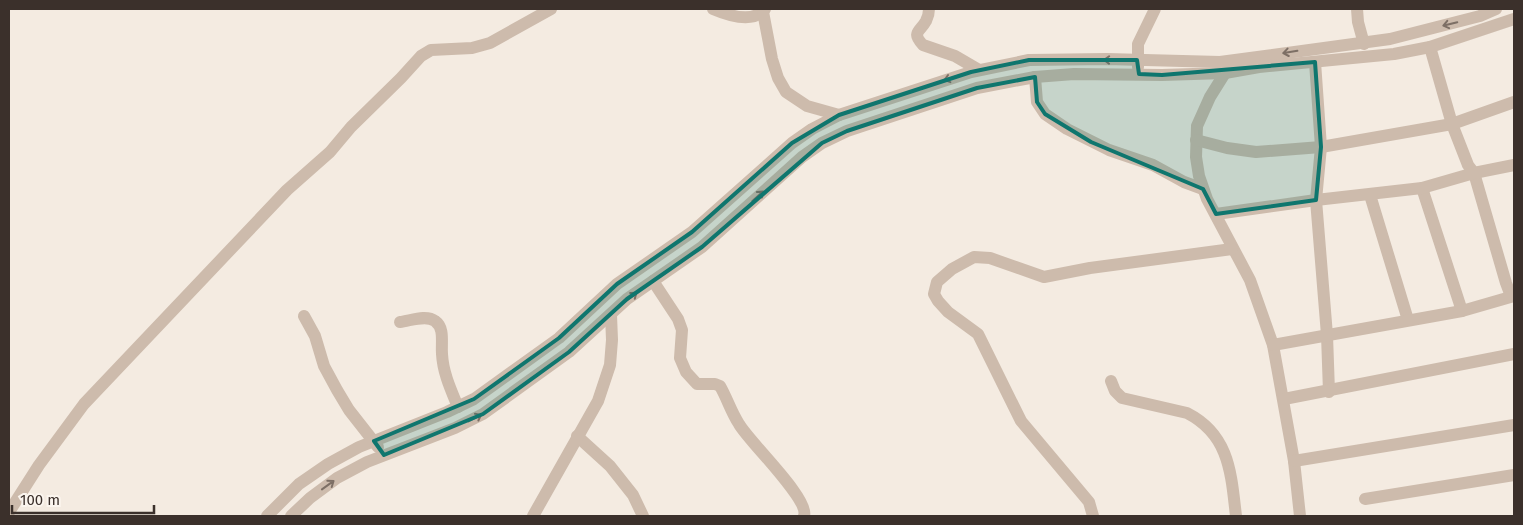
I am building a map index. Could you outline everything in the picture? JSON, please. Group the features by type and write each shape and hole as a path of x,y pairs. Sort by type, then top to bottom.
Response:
{"street":[{"path":"9,512 39,465 90,398 287,190 330,152 351,127 402,78 421,56 431,50 472,48 490,43 551,9"},
{"path":"713,9 734,17 752,16 764,10 772,59 778,78 786,92 807,106 839,115"},
{"path":"929,9 926,22 917,32 917,36 923,45 955,56 979,70"},
{"path":"1139,74 1137,60 1138,44 1156,9"},
{"path":"1357,9 1358,22 1364,44"},
{"path":"267,516 299,484 328,464 374,440 474,399 559,338 617,284 692,232 792,143 812,129 839,115 979,70 1029,60 1220,62 1364,44 1480,16 1496,9"},
{"path":"291,516 310,498 337,478 384,456 455,428 483,414 569,352 628,299 702,247 802,157 822,143 847,131 977,88 1035,77 1074,74 1162,75 1225,73 1394,54 1430,46 1514,19"},
{"path":"1430,46 1452,124 1468,165 1474,173 1506,283 1509,291 1514,295"},
{"path":"1073,60 1074,74"},
{"path":"1315,62 1321,147 1316,200 1327,336 1329,392"},
{"path":"1225,73 1210,97 1197,126 1196,157 1207,199 1250,280 1273,345 1294,461 1300,516"},
{"path":"1035,77 1037,102 1045,114 1091,142 1153,165 1184,182 1203,189"},
{"path":"1196,140 1227,148 1256,152 1321,147 1452,124 1514,102"},
{"path":"1216,214 1422,188 1474,173 1514,165"},
{"path":"1422,188 1462,311"},
{"path":"1370,195 1408,320"},
{"path":"728,200 740,212"},
{"path":"1094,516 1089,502 1021,421 978,334 948,312 938,301 934,294 937,282 952,269 974,257 990,258 1044,276 1232,249"},
{"path":"653,281 678,319 682,330 680,358 686,372 697,384 715,384 720,386 738,424 788,483 803,505 804,516"},
{"path":"1273,345 1462,311 1514,295"},
{"path":"304,316 315,336 324,366 337,390 349,410 374,440 384,456"},
{"path":"532,516 598,401 610,365 611,316"},
{"path":"400,322 427,318 434,320 439,325 442,335 445,375 458,407"},
{"path":"1284,399 1329,392 1514,354"},
{"path":"1111,381 1115,391 1122,398 1187,413 1196,418 1215,435 1224,451 1231,474 1236,516"},
{"path":"1294,461 1514,425"},
{"path":"577,436 610,466 633,495 643,516"},
{"path":"1365,499 1514,475"}],"highlighted area":[{"path":"1029,60 1137,60 1139,74 1162,75 1315,62 1321,147 1316,200 1216,214 1203,189 1091,142 1045,114 1037,102 1035,77 977,88 847,131 822,143 702,247 627,299 569,352 483,414 384,455 374,441 474,399 559,338 617,284 692,232 792,143 839,115 971,72"}]}
